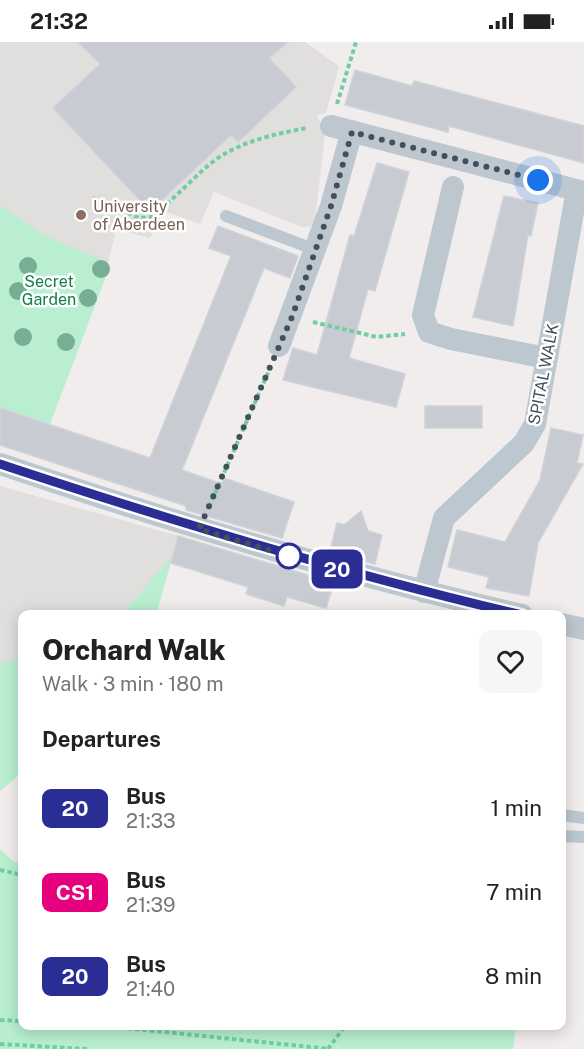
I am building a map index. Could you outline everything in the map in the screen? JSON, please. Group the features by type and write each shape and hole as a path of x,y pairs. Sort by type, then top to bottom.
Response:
{"street":[{"path":"279,346 316,250 341,129 580,191"},
{"path":"453,187 423,315 429,332 451,339 546,358"},
{"name":"SPITAL WALK","path":"424,592 444,518 531,434 580,191"},
{"path":"0,465 199,529 424,592 501,610"},
{"path":"566,625 584,629"}],"lane":[{"path":"226,216 316,250"},
{"path":"566,816 584,818"},
{"path":"566,836 584,837"}],"path":[{"path":"93,198 139,218 151,217 211,163 228,152 269,135 318,125 341,129 356,42"},
{"path":"292,317 377,337 429,332"},
{"path":"199,529 279,346"},
{"path":"0,870 18,874"},
{"path":"0,1020 18,1021"},
{"path":"144,1030 329,1049 342,1030"},
{"path":"0,1044 87,1049"}],"shaded area":[{"name":"University of Aberdeen","path":"0,42 305,42 339,66 326,113 317,115 325,134 315,220 311,226 302,227 214,192 200,224 164,211 150,238 116,229 104,282 0,366"},
{"path":"0,486 178,536 157,610 18,610 18,775 0,791"}],"green space":[{"name":"Secret Garden","path":"0,205 43,235 108,262 104,282 50,424 0,408"},
{"path":"173,555 157,610 126,609"},
{"path":"18,659 18,775 0,791 0,663"},
{"path":"0,849 18,863 18,1030 515,1030 513,1049 0,1049"}],"building":[{"path":"78,42 288,42 269,58 296,87 238,142 231,135 150,211 53,108 100,64"},
{"path":"355,70 412,86 414,81 584,126 584,163 449,126 448,132 345,105"},
{"path":"377,163 409,172 375,291 368,289 349,358 405,374 396,407 283,380 293,348 317,355 350,235 354,236"},
{"path":"504,196 538,203 531,236 528,235 513,326 473,317"},
{"path":"218,226 298,256 290,278 264,268 182,470 222,484 224,478 294,502 282,538 186,510 186,506 0,445 0,408 150,458 231,256 209,248"},
{"path":"425,406 482,406 482,428 425,428"},
{"path":"551,428 583,435 577,463 583,464 538,543 529,596 486,588 489,577 448,567 457,530 505,542 540,480"},
{"path":"361,511 368,531 382,535 375,564 330,552 337,523 344,525"},
{"path":"178,536 334,583 326,608 287,597 284,606 246,594 248,587 171,563"}],"bus line":[{"name":"20","path":"0,464 165,519 284,554 501,610"}],"place":[{"name":"University of Aberdeen","path":"81,215"}],"route":[{"path":"289,556 199,529 292,317 331,206 352,132 538,180"}]}
